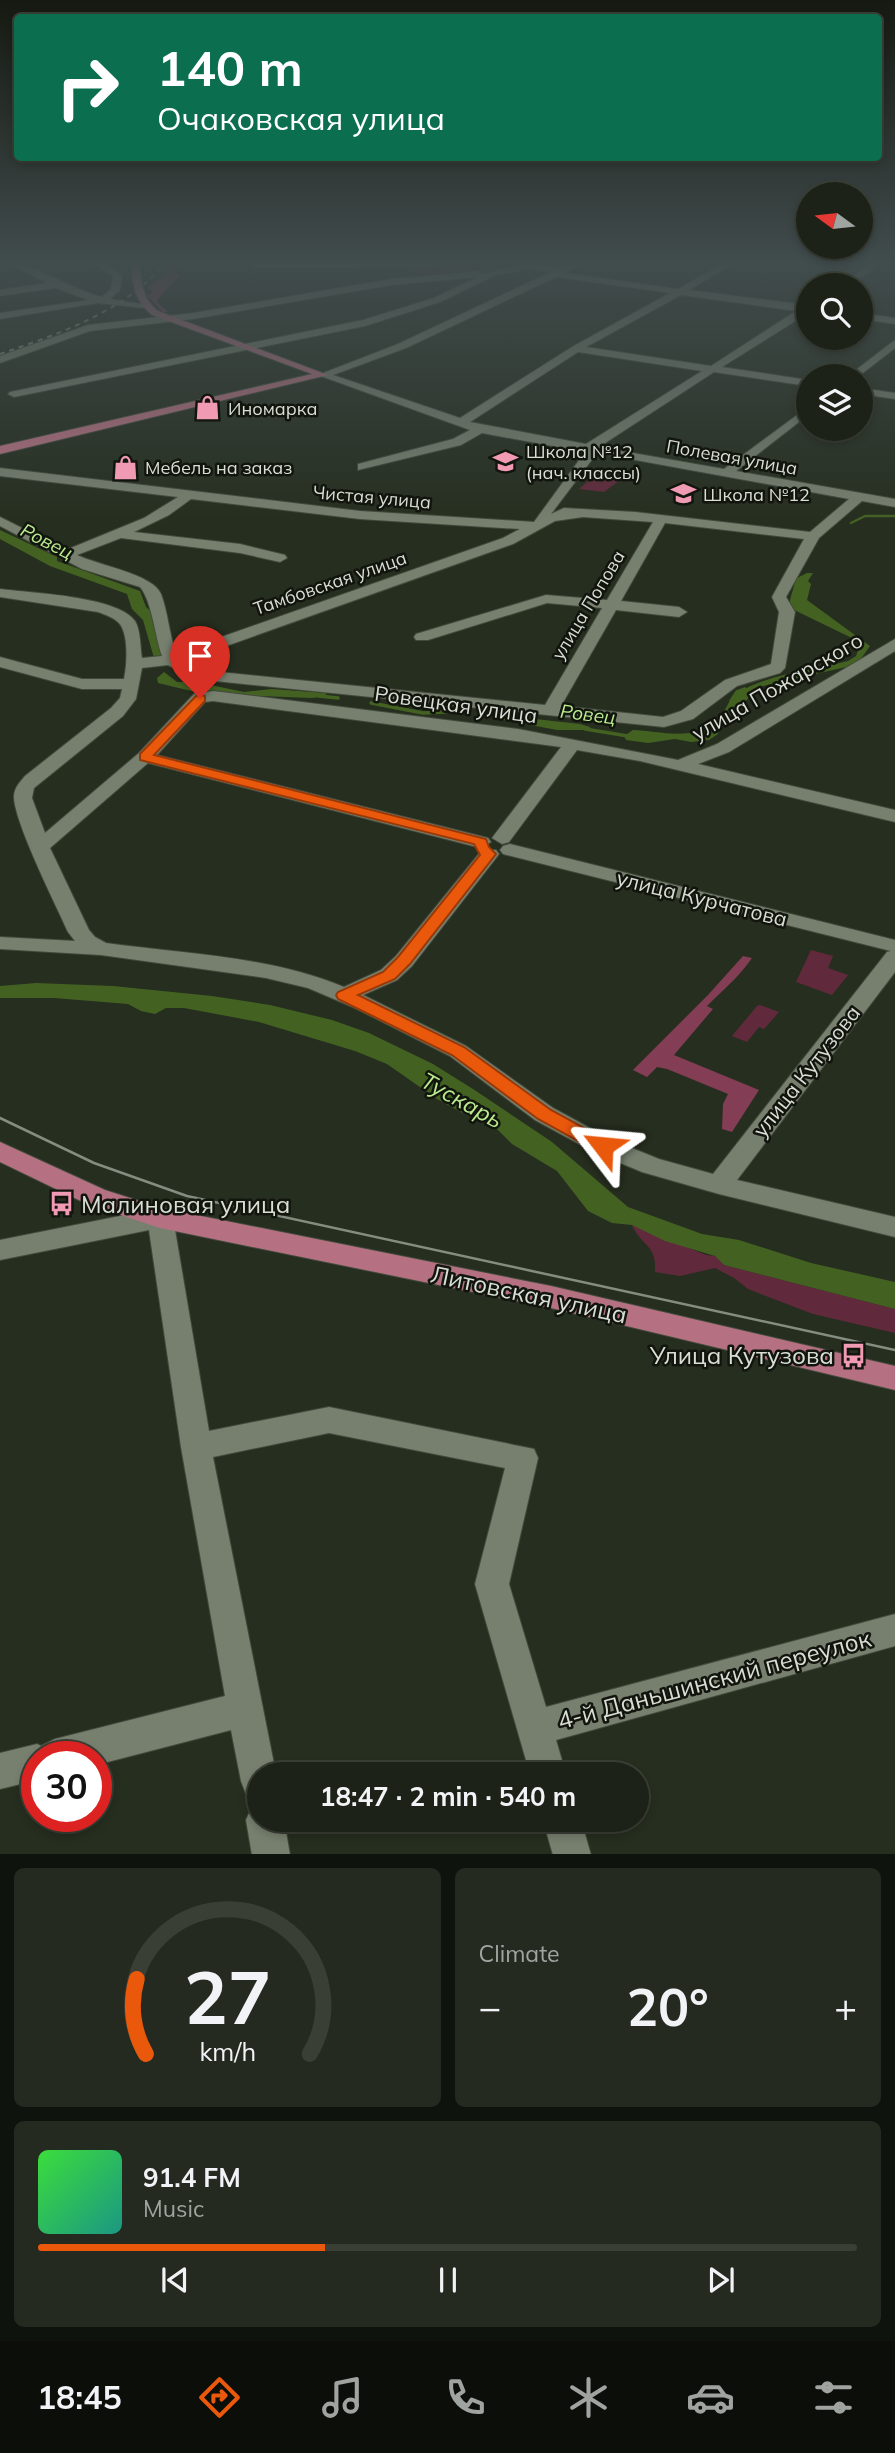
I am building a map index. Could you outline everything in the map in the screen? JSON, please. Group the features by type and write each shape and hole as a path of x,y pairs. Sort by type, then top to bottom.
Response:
{"main road":[{"path":"254,350 323,375"},
{"path":"0,450 323,375"},
{"name":"Литовская улица","path":"0,1151 96,1197 160,1219 551,1297 895,1378"}],"street":[{"path":"0,360 29,350"},
{"path":"15,394 235,350"},
{"path":"323,375 392,350"},
{"path":"460,424 575,350"},
{"path":"580,350 796,381"},
{"path":"593,449 744,350"},
{"path":"869,364 888,350"},
{"path":"323,375 480,429"},
{"path":"873,393 895,396"},
{"path":"726,473 796,420"},
{"path":"362,467 457,442 480,429"},
{"name":"Полевая улица","path":"480,429 889,502"},
{"name":"Тамбовская улица","path":"534,527 549,511 593,449"},
{"name":"Чистая улица","path":"0,472 371,516 534,527"},
{"path":"889,502 895,489"},
{"path":"65,555 178,505 188,495"},
{"path":"813,536 859,497"},
{"name":"Тамбовская улица","path":"549,511 661,519 813,536"},
{"name":"Тамбовская улица","path":"135,664 172,660 508,541 552,518 579,514"},
{"name":"улица Попова","path":"550,711 579,656 613,605 661,519"},
{"path":"0,521 87,566 145,584 153,593 162,636 172,660"},
{"path":"118,533 162,542 251,548 280,558"},
{"name":"Ровецкая улица","path":"172,660 196,674 213,677 335,686 439,701 664,722 687,715 731,683 774,670 779,665 787,612 779,597 813,536"},
{"path":"0,593 101,608 118,614 129,624 135,664 128,699 117,712 31,780 25,788 23,798 40,847 79,932 87,942 101,949"},
{"path":"422,637 546,599 679,612"},
{"name":"улица Пожарского","path":"680,765 723,748 895,644"},
{"path":"0,662 82,684 129,684"},
{"name":"Ровецкая улица","path":"145,757 200,698 213,696 572,744 680,765 895,816"},
{"path":"428,723 439,701"},
{"path":"600,749 603,717"},
{"path":"344,995 389,975 396,968 495,846 572,744"},
{"path":"40,847 145,757"},
{"name":"улица Курчатова","path":"145,757 895,946"},
{"path":"0,943 101,949 266,971 315,983 458,1051 544,1114 603,1146 651,1166 719,1185 895,1227"},
{"name":"улица Кутузова","path":"719,1185 895,957"},
{"path":"0,1250 160,1219 196,1447 256,1762"},
{"path":"196,1447 329,1420 523,1458 492,1584 544,1762"},
{"name":"4-й Даньшинский переулок","path":"534,1728 895,1630"},
{"path":"112,1742 247,1708"},
{"path":"0,1771 21,1766"},
{"path":"267,1832 271,1854"},
{"path":"566,1832 572,1854"}],"shaded area":[{"path":"597,473 623,478 604,492 579,489"},
{"path":"811,950 833,956 828,968 848,975 832,995 796,982"},
{"path":"743,956 752,958 707,1006 713,1009 674,1055 759,1090 732,1132 722,1129 723,1104 728,1094 667,1069 657,1067 647,1077 633,1070"},
{"path":"757,1006 779,1012 764,1029 759,1027 747,1042 732,1036"},
{"path":"632,1225 706,1255 715,1256 724,1265 895,1309 895,1333 813,1314 748,1289 715,1268 680,1276 655,1272 654,1256"}],"water":[{"path":"0,530 57,557 57,561 140,591 146,607 152,612 164,656 154,658 143,620 132,609 127,594 50,566 0,539"},
{"path":"813,573 808,581 811,584 807,600 870,646 860,660 846,667 759,687 717,731 718,734 709,740 691,742 675,739 648,743 626,740 624,736 633,730 678,734 701,730 720,717 736,694 752,686 779,676 848,661 856,656 860,645 856,640 790,608 795,579"},
{"path":"164,672 177,682 196,682 244,692 271,689 327,693 323,697 311,698 204,694 158,683 157,678"},
{"path":"507,716 580,724 590,727 590,730 557,730 498,719"},
{"name":"Тускарь","path":"36,983 113,986 212,996 270,1005 332,1020 369,1033 433,1064 552,1142 628,1207 702,1234 739,1240 811,1263 895,1282 895,1309 724,1265 715,1256 665,1241 632,1225 612,1223 588,1211 557,1171 512,1144 495,1127 477,1121 437,1099 387,1064 355,1051 259,1022 184,1008 166,1008 155,1014 128,1004 54,998 0,998 0,986"}],"waterway":[{"name":"Ровец","path":"851,523 865,516 895,516"},
{"name":"Ровец","path":"731,701 737,692 745,689"},
{"name":"Ровец","path":"319,696 338,698"},
{"name":"Ровец","path":"371,703 423,713 445,712"},
{"name":"Ровец","path":"719,725 738,718 733,709"},
{"name":"Ровец","path":"585,729 628,736"}],"tram line":[{"path":"0,1118 94,1163 187,1196 895,1350"}],"railway":[{"path":"0,354 13,350"}],"place":[{"name":"Иномарка","path":"208,408"},
{"name":"Школа №12 (нач. классы)","path":"506,461"},
{"name":"Мебель на заказ","path":"125,467"},
{"name":"Школа №12","path":"683,494"},
{"name":"Малиновая улица","path":"61,1204"},
{"name":"Улица Кутузова","path":"854,1355"}],"route":[{"path":"200,698 145,757 481,842 482,849 489,854 404,961 389,975 344,995 458,1051 544,1114 603,1146"}]}
